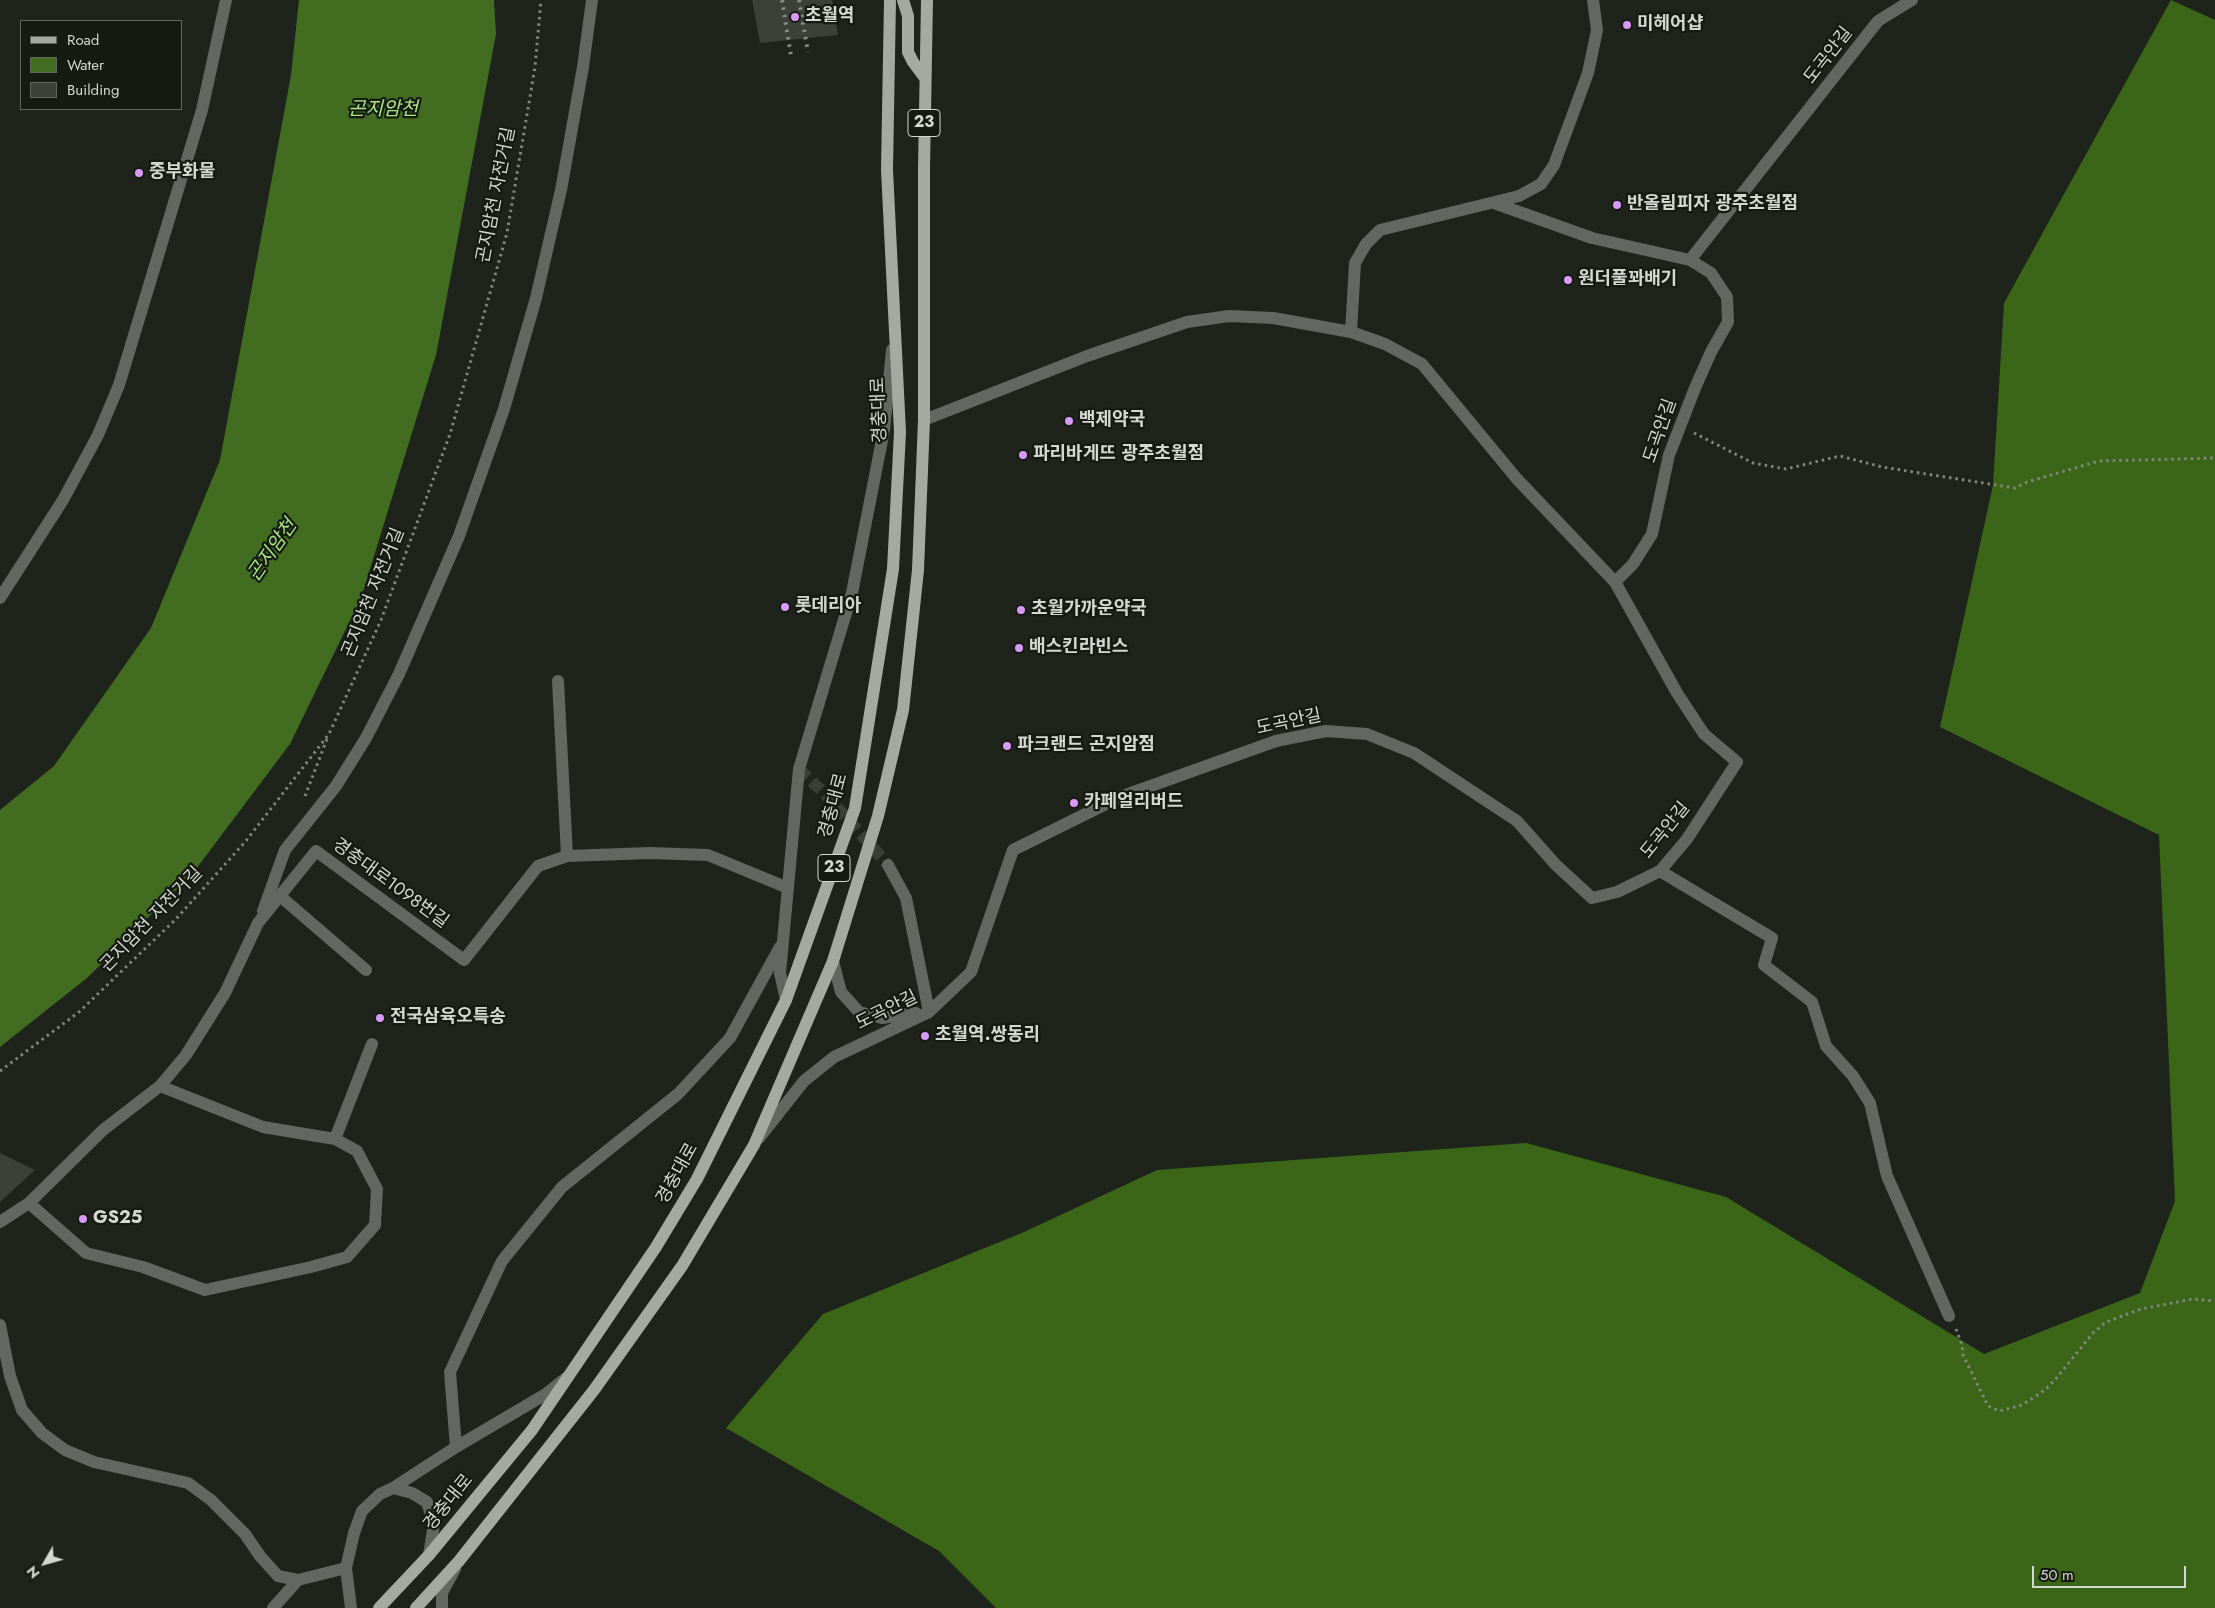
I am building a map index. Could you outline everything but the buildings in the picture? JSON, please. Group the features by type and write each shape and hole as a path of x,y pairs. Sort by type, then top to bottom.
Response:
{"main road":[{"name":"경충대로","path":"379,1608 429,1555 532,1430 656,1247 696,1179 786,1000 855,808 893,569 900,432 887,170 890,0"},
{"path":"904,0 908,16 908,52 925,78"},
{"name":"23","path":"416,1608 459,1561 610,1367 682,1266 754,1145 833,961 878,816 903,710 918,570 924,420 927,0"}],"street":[{"path":"0,598 63,500 98,436 119,385 202,110 226,0"},
{"path":"258,923 285,850 336,786 366,738 399,674 459,536 504,409 536,298 561,190 583,67 592,0"},
{"path":"1352,332 1355,263 1366,244 1380,230 1519,196 1541,184 1554,165 1588,73 1597,30 1593,0"},
{"name":"도곡안길","path":"754,1145 804,1081 834,1057 929,1012 970,972 1013,850 1120,797 1276,741 1326,730 1367,734 1414,753 1517,820 1556,864 1592,898 1617,892 1660,871 1687,839 1737,762 1704,734 1677,693 1615,582 1633,564 1652,534 1669,455 1711,352 1728,322 1727,297 1711,273 1690,260 1878,21 1912,0"},
{"path":"1494,203 1592,238 1690,260"},
{"path":"924,420 1087,356 1187,322 1229,316 1273,318 1352,332 1385,344 1422,364 1517,479 1615,582"},
{"path":"786,1000 780,973 799,769 852,592 884,430 894,327"},
{"path":"558,681 567,856"},
{"name":"경충대로1098번길","path":"0,1222 29,1203 103,1130 160,1086 186,1054 225,993 258,923 316,851 464,960 538,866 567,856 650,853 708,855 788,888"},
{"path":"833,961 841,992 859,1012 882,1018 929,1012 906,898 888,865"},
{"path":"1660,871 1772,938 1764,965 1812,1002 1826,1046 1852,1076 1870,1103 1887,1176 1949,1316"},
{"path":"280,896 366,970"},
{"path":"456,1447 450,1372 502,1261 562,1187 678,1094 730,1038 782,943"},
{"path":"335,1139 372,1044"},
{"path":"29,1203 86,1253 143,1267 205,1290 282,1274 347,1257 375,1225 377,1189 357,1151 335,1139 263,1127 160,1086"},
{"path":"0,1326 10,1376 22,1410 42,1433 65,1450 94,1462 188,1483 211,1500 245,1534 260,1556 278,1576 298,1580 346,1568"},
{"path":"351,1608 346,1568 354,1533 362,1511 380,1494 393,1488 456,1447 546,1394 572,1373"},
{"path":"393,1488 412,1492 427,1502 434,1524 429,1555"},
{"path":"442,1608 442,1593 459,1561"},
{"path":"273,1608 298,1580"}],"path":[{"name":"곤지암천 자전거길","path":"0,1071 79,1012 176,919 245,842 329,734 381,620 450,434 507,234 535,67 542,0"},
{"path":"1680,426 1753,463 1786,469 1840,456 1882,467 2015,488 2027,482 2099,461 2215,458"},
{"path":"302,806 329,734"},
{"path":"1949,1316 1959,1335 1963,1355 1988,1406 1999,1411 2022,1404 2045,1390 2093,1333 2106,1322 2141,1309 2193,1298 2215,1301"}],"shaded area":[{"path":"2171,0 2215,20 2215,1608 996,1608 939,1551 726,1428 823,1314 1024,1232 1157,1170 1526,1143 1726,1197 1984,1354 2140,1293 2175,1201 2159,835 1940,727 1993,485 2004,303"}],"water":[{"name":"곤지암천","path":"299,0 494,0 496,34 436,355 361,598 290,744 193,873 87,978 0,1047 0,810 54,766 151,628 220,460 291,75"}],"tunnel":[{"path":"799,769 826,795 888,865"}],"railway":[{"path":"782,0 791,56"},
{"path":"799,0 808,52"}],"place":[{"name":"초월역","path":"795,17"},
{"name":"미헤어샵","path":"1627,25"},
{"name":"중부화물","path":"139,173"},
{"name":"반올림피자 광주초월점","path":"1617,205"},
{"name":"원더풀꽈배기","path":"1568,280"},
{"name":"백제약국","path":"1069,421"},
{"name":"파리바게뜨 광주초월점","path":"1023,455"},
{"name":"롯데리아","path":"785,607"},
{"name":"초월가까운약국","path":"1021,610"},
{"name":"배스킨라빈스","path":"1019,648"},
{"name":"파크랜드 곤지암점","path":"1007,746"},
{"name":"카페얼리버드","path":"1074,803"},
{"name":"전국삼육오특송","path":"380,1018"},
{"name":"초월역.쌍동리","path":"925,1036"},
{"name":"GS25","path":"83,1219"}]}
